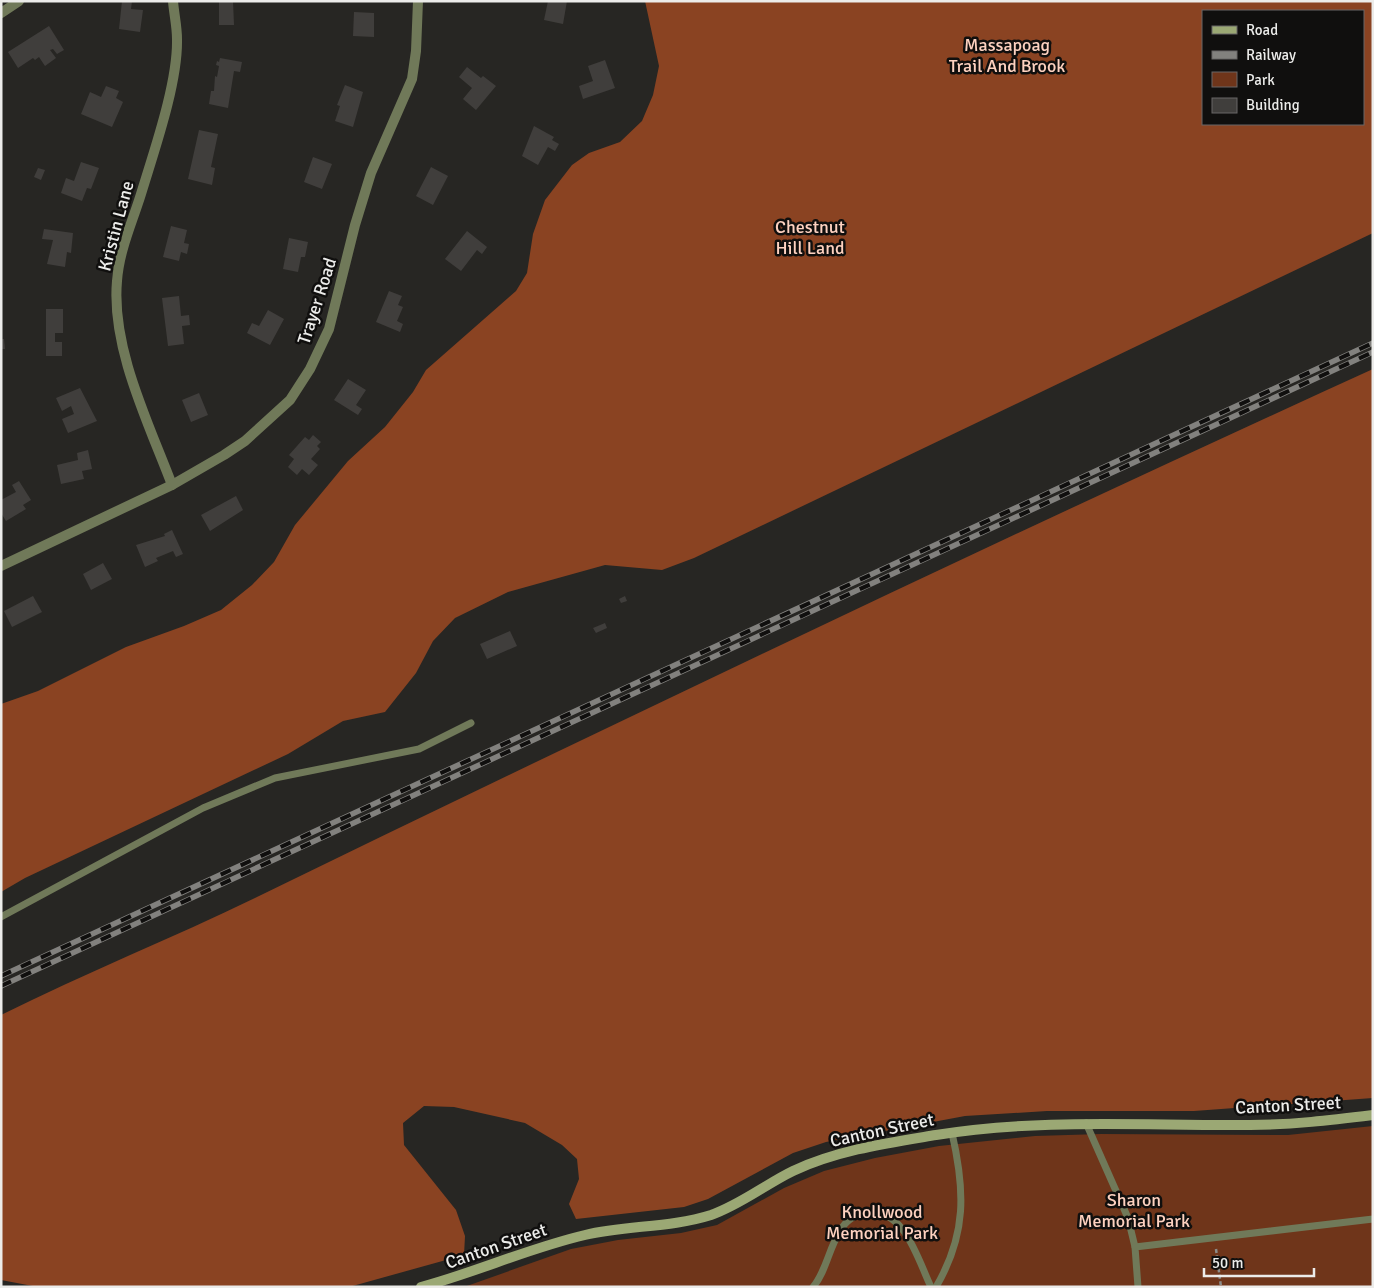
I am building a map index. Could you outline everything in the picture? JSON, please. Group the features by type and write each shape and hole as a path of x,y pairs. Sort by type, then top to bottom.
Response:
{"street":[{"path":"1,13 19,1"},
{"name":"Kristin Lane","path":"172,485 140,400 124,350 117,319 117,281 124,244 161,126 174,73 177,40 173,1"},
{"name":"Trayer Road","path":"1,566 172,485 245,440 290,400 310,369 329,329 355,225 372,173 412,79 417,44 418,1"},
{"name":"Canton Street","path":"421,1287 444,1284 568,1238 616,1228 679,1222 713,1214 778,1178 821,1160 872,1147 952,1133 1025,1126 1086,1123 1251,1125 1373,1115"}],"lane":[{"path":"1,917 203,808 275,778 419,749 471,723"},
{"path":"1086,1123 1128,1218 1135,1247 1138,1287"},
{"path":"936,1287 952,1253 961,1218 961,1172 952,1133"},
{"path":"813,1287 841,1229 849,1219 860,1213 871,1212 891,1216 900,1225 931,1287"},
{"path":"1135,1247 1373,1219"}],"path":[{"path":"1214,1238 1221,1287"}],"green space":[{"name":"Chestnut Hill Land","path":"645,1 1373,1 1373,233 694,558 662,570 605,565 508,592 455,618 433,641 416,673 385,712 343,721 288,754 25,878 1,892 1,704 38,691 126,647 221,610 252,585 274,562 295,525 348,461 385,427 413,392 426,370 516,291 527,273 533,234 545,200 572,165 589,153 620,142 642,121 653,95 659,66"},
{"path":"1373,369 1373,1098 1194,1111 1047,1111 965,1116 826,1142 793,1153 708,1199 684,1207 576,1219 569,1204 579,1179 577,1159 562,1145 525,1123 454,1107 424,1106 403,1123 404,1145 456,1210 465,1236 464,1255 349,1287 38,1287 1,1280 1,1015 225,912 953,564"},
{"name":"Sharon Memorial Park","path":"1373,1126 1373,1287 464,1287 571,1249 618,1240 681,1233 717,1225 784,1188 824,1171 875,1158 939,1146 1035,1136 1101,1134 1288,1135"}],"building":[{"path":"122,1 132,1 131,9 143,10 140,32 119,29"},
{"path":"219,1 233,1 234,25 219,25"},
{"path":"548,1 567,1 563,24 544,20"},
{"path":"354,12 374,13 374,37 353,36"},
{"path":"49,26 64,50 57,54 53,49 50,50 56,58 45,66 39,57 35,60 33,58 18,68 8,52"},
{"path":"220,58 242,62 240,72 234,71 228,108 209,104 211,91 214,91 215,76 217,77 219,66 216,65"},
{"path":"605,60 615,88 583,99 579,86 593,81 588,66"},
{"path":"467,67 481,78 483,76 496,86 476,110 463,99 472,88 459,77"},
{"path":"345,85 363,92 353,127 335,121 340,106 337,105"},
{"path":"106,86 119,91 116,98 123,102 112,127 81,114 90,92 101,97"},
{"path":"534,126 554,137 552,140 559,144 555,151 548,147 538,165 522,156"},
{"path":"199,130 218,134 211,167 215,168 212,185 188,179"},
{"path":"313,157 332,164 322,189 304,182"},
{"path":"81,162 99,168 91,189 87,188 82,201 61,193 66,178 74,181"},
{"path":"431,167 448,176 433,205 416,196"},
{"path":"38,168 45,170 41,180 34,177"},
{"path":"171,226 187,230 184,243 189,244 187,254 181,252 179,261 163,257"},
{"path":"44,229 73,233 71,253 67,252 65,267 47,264 53,240 42,239"},
{"path":"467,231 487,247 482,254 477,250 461,271 445,259"},
{"path":"289,238 308,242 305,257 301,257 298,272 283,269"},
{"path":"389,291 402,296 398,305 403,307 397,321 403,324 400,332 376,322"},
{"path":"179,296 181,316 189,315 190,325 182,326 184,344 168,346 162,298"},
{"path":"46,309 63,309 63,333 55,333 55,342 62,342 62,356 46,356"},
{"path":"268,310 284,319 270,345 247,333 252,323 259,326"},
{"path":"1,339 4,339 5,349 1,349"},
{"path":"348,379 366,390 356,405 362,409 358,415 334,400"},
{"path":"80,388 97,421 68,433 62,419 74,414 71,406 62,411 56,398"},
{"path":"199,393 208,415 191,422 182,400"},
{"path":"313,435 321,442 317,446 320,449 311,459 318,465 309,475 302,469 297,475 288,467 294,459 289,455 305,437 309,440"},
{"path":"88,450 92,469 82,471 84,479 61,484 57,465 78,460 77,453"},
{"path":"19,481 31,500 23,505 26,509 6,521 1,513 1,500 16,492 12,485"},
{"path":"236,496 243,510 210,531 201,515"},
{"path":"172,530 183,554 176,557 173,551 156,558 158,561 145,567 136,545 165,536 164,534"},
{"path":"103,563 112,579 91,590 83,574"},
{"path":"33,596 42,612 12,627 4,611"},
{"path":"625,596 627,601 621,603 619,599"},
{"path":"605,623 607,628 596,633 593,628"},
{"path":"510,631 517,646 487,659 480,644"}],"railway":[{"path":"1,976 1373,343"},
{"path":"1,986 1373,352"}],"park label":[{"name":"Massapoag Trail And Brook","path":"1007,55"},
{"name":"Knollwood Memorial Park","path":"882,1222"}]}
